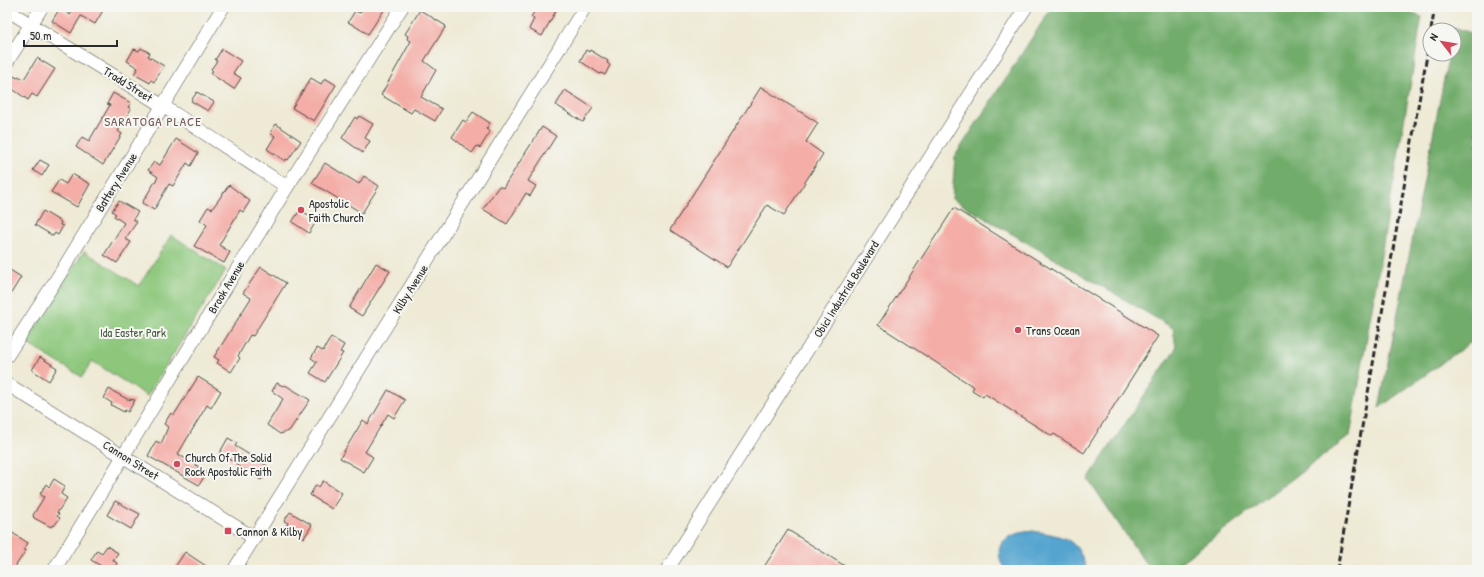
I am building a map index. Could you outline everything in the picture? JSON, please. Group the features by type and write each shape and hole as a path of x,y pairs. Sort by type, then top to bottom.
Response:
{"street":[{"path":"7,62 42,7"},
{"name":"Battery Avenue","path":"7,356 223,7"},
{"name":"Brook Avenue","path":"54,570 287,187 402,7"},
{"name":"Kilby Avenue","path":"234,570 585,7"},
{"name":"Obici Industrial Boulevard","path":"667,570 1026,7"},
{"name":"Tradd Street","path":"7,10 163,106 287,187"},
{"name":"Cannon Street","path":"7,384 254,538"}],"green space":[{"path":"1052,7 1390,7 1422,17 1350,436 1170,570 1150,570 1088,479 1176,348 1173,328 952,199 955,156"},
{"path":"1462,30 1477,35 1477,338 1379,408 1447,62 1462,62"},
{"name":"Ida Easter Park","path":"171,235 226,270 147,396 92,361 82,377 26,343 84,251 139,286"}],"water":[{"path":"1033,531 1061,537 1074,544 1083,559 1086,570 1005,570 999,553 1000,546 1009,537 1024,532"}],"building":[{"path":"66,7 105,7 95,24 81,16 71,33 52,21 60,8 70,15 72,11"},
{"path":"363,7 386,7 368,34 348,22 355,11 360,13"},
{"path":"537,7 558,7 542,36 529,29 534,19 531,17"},
{"path":"420,10 446,26 424,61 436,70 421,97 442,109 435,121 414,109 411,113 381,95 411,41 407,39 408,36 405,34"},
{"path":"141,48 150,53 148,56 164,66 154,82 151,80 150,83 134,74 138,68 127,61 134,49 139,51"},
{"path":"222,49 241,61 233,73 241,78 234,89 211,74 213,71 211,69 217,61 215,60"},
{"path":"586,50 589,52 590,50 608,61 607,63 610,65 605,75 600,74 580,61"},
{"path":"37,58 55,69 37,97 32,94 28,100 11,88 12,86 9,84 14,76 24,79"},
{"path":"311,78 321,84 325,78 336,85 314,121 292,108"},
{"path":"761,87 818,123 806,142 823,154 784,215 767,205 727,267 670,230"},
{"path":"565,90 593,108 583,122 556,105"},
{"path":"197,92 214,102 208,111 191,101"},
{"path":"113,93 131,103 128,107 131,109 118,131 122,134 103,165 76,147 82,137 89,141 110,105 107,104"},
{"path":"473,112 490,123 486,129 490,132 480,148 477,146 472,153 452,137 463,120 466,122"},
{"path":"359,116 373,124 365,138 370,141 363,153 342,138 355,117 357,119"},
{"path":"276,124 301,141 288,160 286,159 285,161 267,149 275,136 270,133"},
{"path":"542,127 556,136 528,181 536,186 530,196 526,193 507,224 483,209 499,186 503,188"},
{"path":"176,139 198,153 191,166 187,163 173,186 169,184 154,210 142,203 158,177 148,170 154,162 160,165"},
{"path":"40,160 49,165 42,176 33,170"},
{"path":"325,163 359,184 364,176 379,186 362,213 312,183"},
{"path":"72,174 90,184 77,207 51,192 59,180 66,184"},
{"path":"229,185 250,201 243,212 240,210 219,245 230,252 224,263 194,246 207,225 200,220 208,207 212,209"},
{"path":"119,201 138,212 133,219 137,222 125,239 131,242 117,263 104,255 124,223 114,216 116,214 112,211"},
{"name":"Trans Ocean","path":"954,208 1158,336 1084,453 1054,434 1052,436 985,394 983,397 972,390 974,387 878,325"},
{"path":"300,210 317,220 309,233 292,222"},
{"path":"43,211 61,222 60,225 63,226 58,235 55,233 53,236 35,225"},
{"path":"376,263 390,271 362,316 349,308"},
{"path":"261,267 286,283 253,336 250,335 238,356 240,358 231,372 217,363 219,360 214,357 251,298 243,293"},
{"path":"7,268 21,277 7,300"},
{"path":"331,337 344,345 340,352 343,353 325,382 310,373 317,362 311,358 317,348 323,351"},
{"path":"40,357 57,368 49,381 32,370"},
{"path":"198,377 221,391 211,408 207,405 178,454 207,472 199,485 148,456 156,441 161,444 168,427 164,424 171,413 174,415"},
{"path":"277,383 283,386 285,385 310,400 289,431 280,434 267,425 283,399 272,391"},
{"path":"109,389 127,399 135,400 128,412 125,410 124,412 111,405 112,403 104,398"},
{"path":"388,390 405,400 394,418 388,414 365,452 373,457 364,472 340,458 363,420 368,424"},
{"path":"228,438 237,443 235,446 269,467 261,480 237,466 238,464 219,454"},
{"path":"54,479 65,486 61,494 67,498 57,513 59,514 57,516 60,518 54,526 52,525 51,527 34,518 33,515 44,497 40,494 46,484 49,487"},
{"path":"323,481 342,493 332,509 310,495 316,485 319,487"},
{"path":"115,501 140,514 131,529 107,515"},
{"path":"290,512 312,525 304,538 286,527 288,523 284,521"},
{"path":"788,530 851,570 762,570"},
{"path":"11,532 28,543 24,549 26,550 13,570 7,570 7,539"},
{"path":"107,546 118,553 113,560 117,563 113,570 108,570 91,560 97,550 102,553"},
{"path":"185,552 212,570 173,570"}],"railway":[{"path":"1432,22 1435,7"},
{"path":"1337,570 1426,62"}],"place":[{"name":"Apostolic Faith Church","path":"301,210"},
{"name":"Trans Ocean","path":"1018,330"},
{"name":"Church Of The Solid Rock Apostolic Faith","path":"177,464"},
{"name":"Cannon & Kilby","path":"228,531"}],"district":[{"name":"SARATOGA PLACE","path":"153,121"}]}
